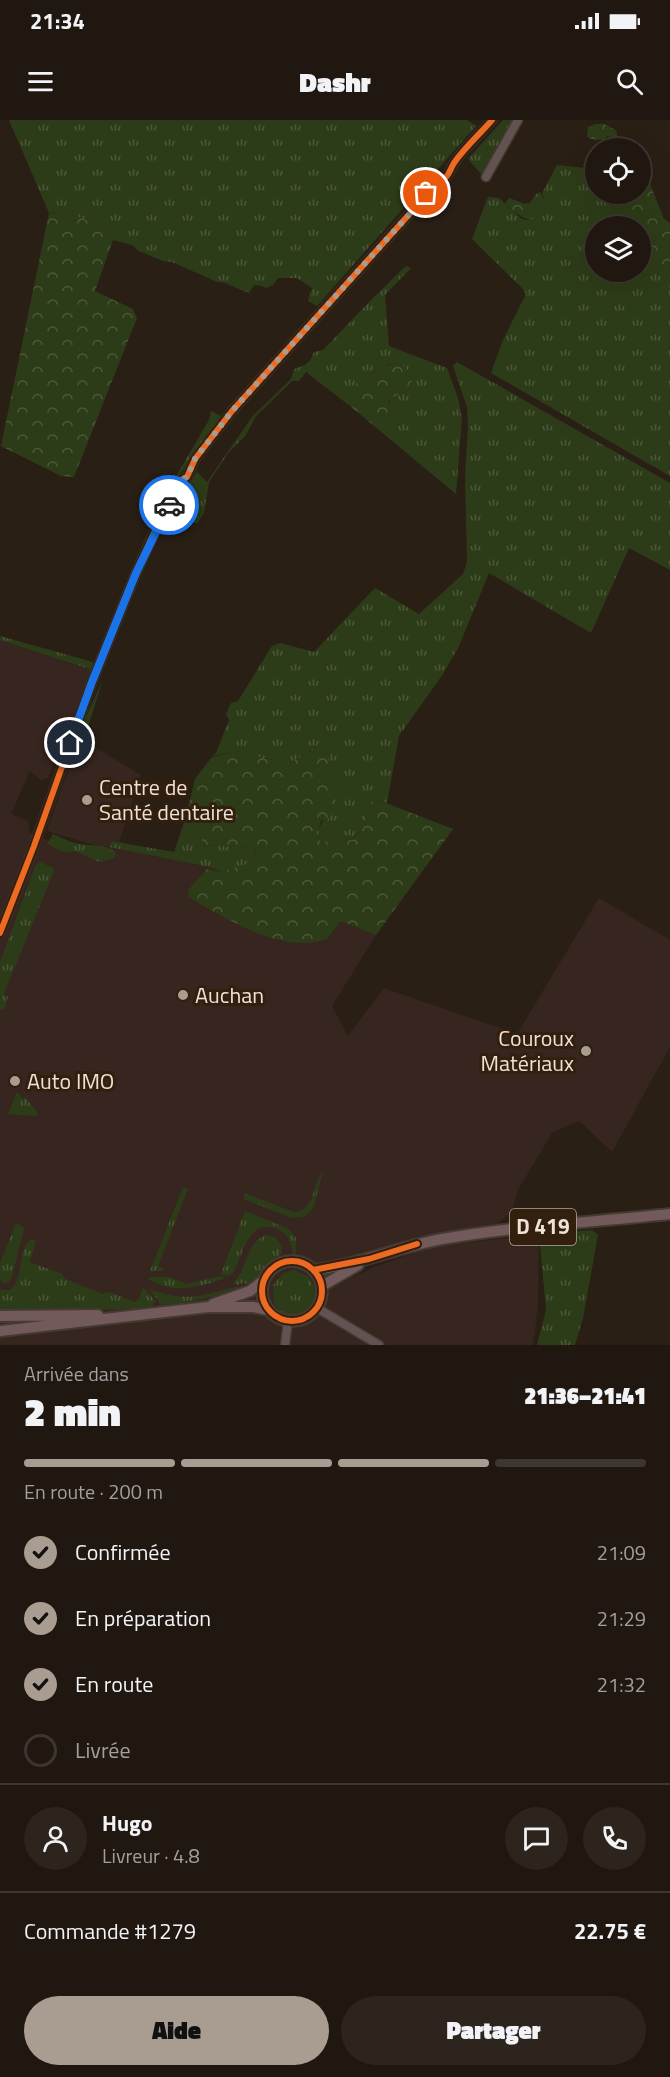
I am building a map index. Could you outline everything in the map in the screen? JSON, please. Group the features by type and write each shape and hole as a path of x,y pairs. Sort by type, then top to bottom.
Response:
{"main road":[{"name":"D 419","path":"313,1270 369,1259 417,1244 496,1232 670,1214"},
{"name":"D 419","path":"322,1286 369,1259"},
{"path":"0,1331 208,1307 253,1307 268,1310 280,1319 288,1321 304,1319 321,1302 322,1286 313,1270 302,1263 286,1262 277,1265 250,1291 208,1307"},
{"path":"264,1280 262,1295 268,1310"},
{"path":"0,1316 84,1314 126,1316"},
{"path":"0,1336 44,1327"}],"street":[{"path":"0,933 34,846 92,682 136,573 181,480 187,477 195,459 232,411 426,193 449,173 454,163 492,120"},
{"path":"486,177 518,120"},
{"path":"317,1308 379,1345"},
{"path":"285,1345 288,1321"}],"shaded area":[{"path":"0,640 92,670 48,778 41,780 30,771 11,814 28,821 30,833 75,851 101,847 47,831 75,750 86,742 141,775 119,842 111,841 109,847 214,868 327,939 341,921 376,935 332,1006 348,1036 384,988 517,1034 599,898 670,940 670,1047 612,1152 579,1121 552,1133 518,1190 512,1212 498,1223 380,1248 328,1265 335,1285 377,1266 431,1247 539,1234 538,1306 533,1345 0,1345"}],"green space":[{"path":"9,120 467,120 476,126 317,306 308,301 312,288 297,278 278,278 273,285 266,288 254,285 249,293 172,262 163,261 139,251 132,245 113,240 109,230 100,228 90,221 62,211 49,213"},
{"path":"503,120 514,120 482,175 468,159"},
{"path":"604,124 616,130 618,138 607,136 606,138 590,138 587,137 588,127"},
{"path":"557,165 585,168 585,204 612,204 617,216 585,216 585,282 651,282 651,264 670,288 670,476 491,373 503,340 526,294 472,239 488,197 499,198 522,219 528,220 545,201 542,193"},
{"path":"651,186 664,219 670,223 670,288 651,264 651,216 617,216 612,204 651,204"},
{"path":"540,192 545,201 537,216 532,219 522,217 505,203 509,198 525,204 530,203"},
{"path":"62,211 90,221 100,228 109,230 112,234 113,240 95,291 133,309 137,318 74,477 61,476 1,446 49,213"},
{"path":"406,266 411,268 385,295 389,346 447,368 458,398 462,418 456,494 379,430 385,430 390,398 410,390 413,386 410,380 390,364 372,372 363,380 352,396 350,406 306,372 299,381 292,381 256,416 246,435 229,452 209,482 204,513 197,524 182,515 172,516 197,472 207,482 252,417 291,379 294,369 305,365 314,352 323,350"},
{"path":"401,362 407,369 413,386 410,390 390,398 388,404 395,411 394,420 385,430 379,430 350,406 349,392 353,386 372,372"},
{"path":"457,362 670,483 670,570 629,548 591,633 489,573 459,646 443,674 399,736 387,803 373,798 362,830 351,840 337,837 332,842 320,841 316,833 334,802 339,785 332,781 326,750 318,745 288,763 233,752 212,756 216,753 229,720 226,714 231,703 238,701 272,646 280,643 314,652 375,588 419,614 463,574 467,562 465,476 468,426 467,407 453,366"},
{"path":"211,411 221,416 180,474 165,500 162,500 209,420"},
{"path":"0,636 93,662 92,670 0,640"},
{"path":"102,682 89,724 91,735 75,750 84,721"},
{"path":"318,745 327,750 332,781 339,785 335,802 338,809 327,820 322,820 316,833 320,841 332,842 337,837 352,840 362,830 373,798 453,829 376,935 341,921 327,939 306,943 284,941 241,926 188,897 189,889 207,869 220,872 256,861 255,848 206,845 185,820 195,779 212,757 233,752 288,763"},
{"path":"185,820 206,845 255,848 256,862 220,872 214,868 109,847 111,841 174,852"},
{"path":"53,834 77,843 104,847 116,853 114,858 99,862 75,851 64,852 47,844"},
{"path":"40,862 53,868 54,871 5,991 4,994 8,997 4,1010 0,1009 0,962 36,864"},
{"path":"17,1092 23,1099 25,1097 37,1112 37,1116 8,1114"},
{"path":"323,1171 313,1209 304,1217 292,1218 244,1199 247,1194 294,1212 301,1211 309,1203"},
{"path":"183,1187 188,1189 158,1266 163,1268 163,1271 150,1271"},
{"path":"245,1211 289,1229 296,1238 296,1255 293,1255 289,1239 284,1233 267,1227 259,1228 248,1240 233,1273 228,1276 221,1274"},
{"path":"16,1223 24,1228 11,1280 4,1284 0,1280 0,1263"},
{"path":"592,1230 598,1235 583,1318 575,1345 537,1345 546,1310 539,1234"},
{"path":"267,1235 280,1243 280,1255 277,1261 250,1285 244,1283 236,1285 233,1283 242,1271 251,1249 260,1238"},
{"path":"32,1239 36,1241 30,1262 62,1274 65,1279 103,1294 109,1292 135,1302 139,1299 143,1287 156,1302 153,1306 133,1309 0,1313 0,1290 10,1290 15,1285 24,1248"},
{"path":"294,1270 309,1277 316,1291 310,1305 305,1310 292,1315 285,1314 275,1304 273,1285 283,1273"},
{"path":"220,1276 226,1278 187,1288 168,1287 148,1279 150,1277 170,1277 187,1284"},
{"path":"235,1287 246,1288 194,1301 160,1305 149,1289 174,1296 192,1297"}],"cycle path":[{"path":"0,933 34,846 92,682 136,573 181,480 187,477 195,459 232,411 428,192 447,176 458,157 492,120"},
{"path":"313,1270 369,1259 417,1244"},
{"path":"292,1261 309,1266 317,1274 322,1291 317,1308 309,1316 292,1321 275,1316 267,1308 262,1291 267,1274 275,1266 292,1261"}],"way so far":[{"path":"169,505 181,480 187,477 193,467 195,459 232,411 426,193"}],"place":[{"name":"Centre de Santé dentaire","path":"87,800"},
{"name":"Auchan","path":"183,995"},
{"name":"Couroux Matériaux","path":"586,1051"},
{"name":"Auto IMO","path":"15,1081"}],"route":[{"path":"70,743 136,573 169,505"}]}
